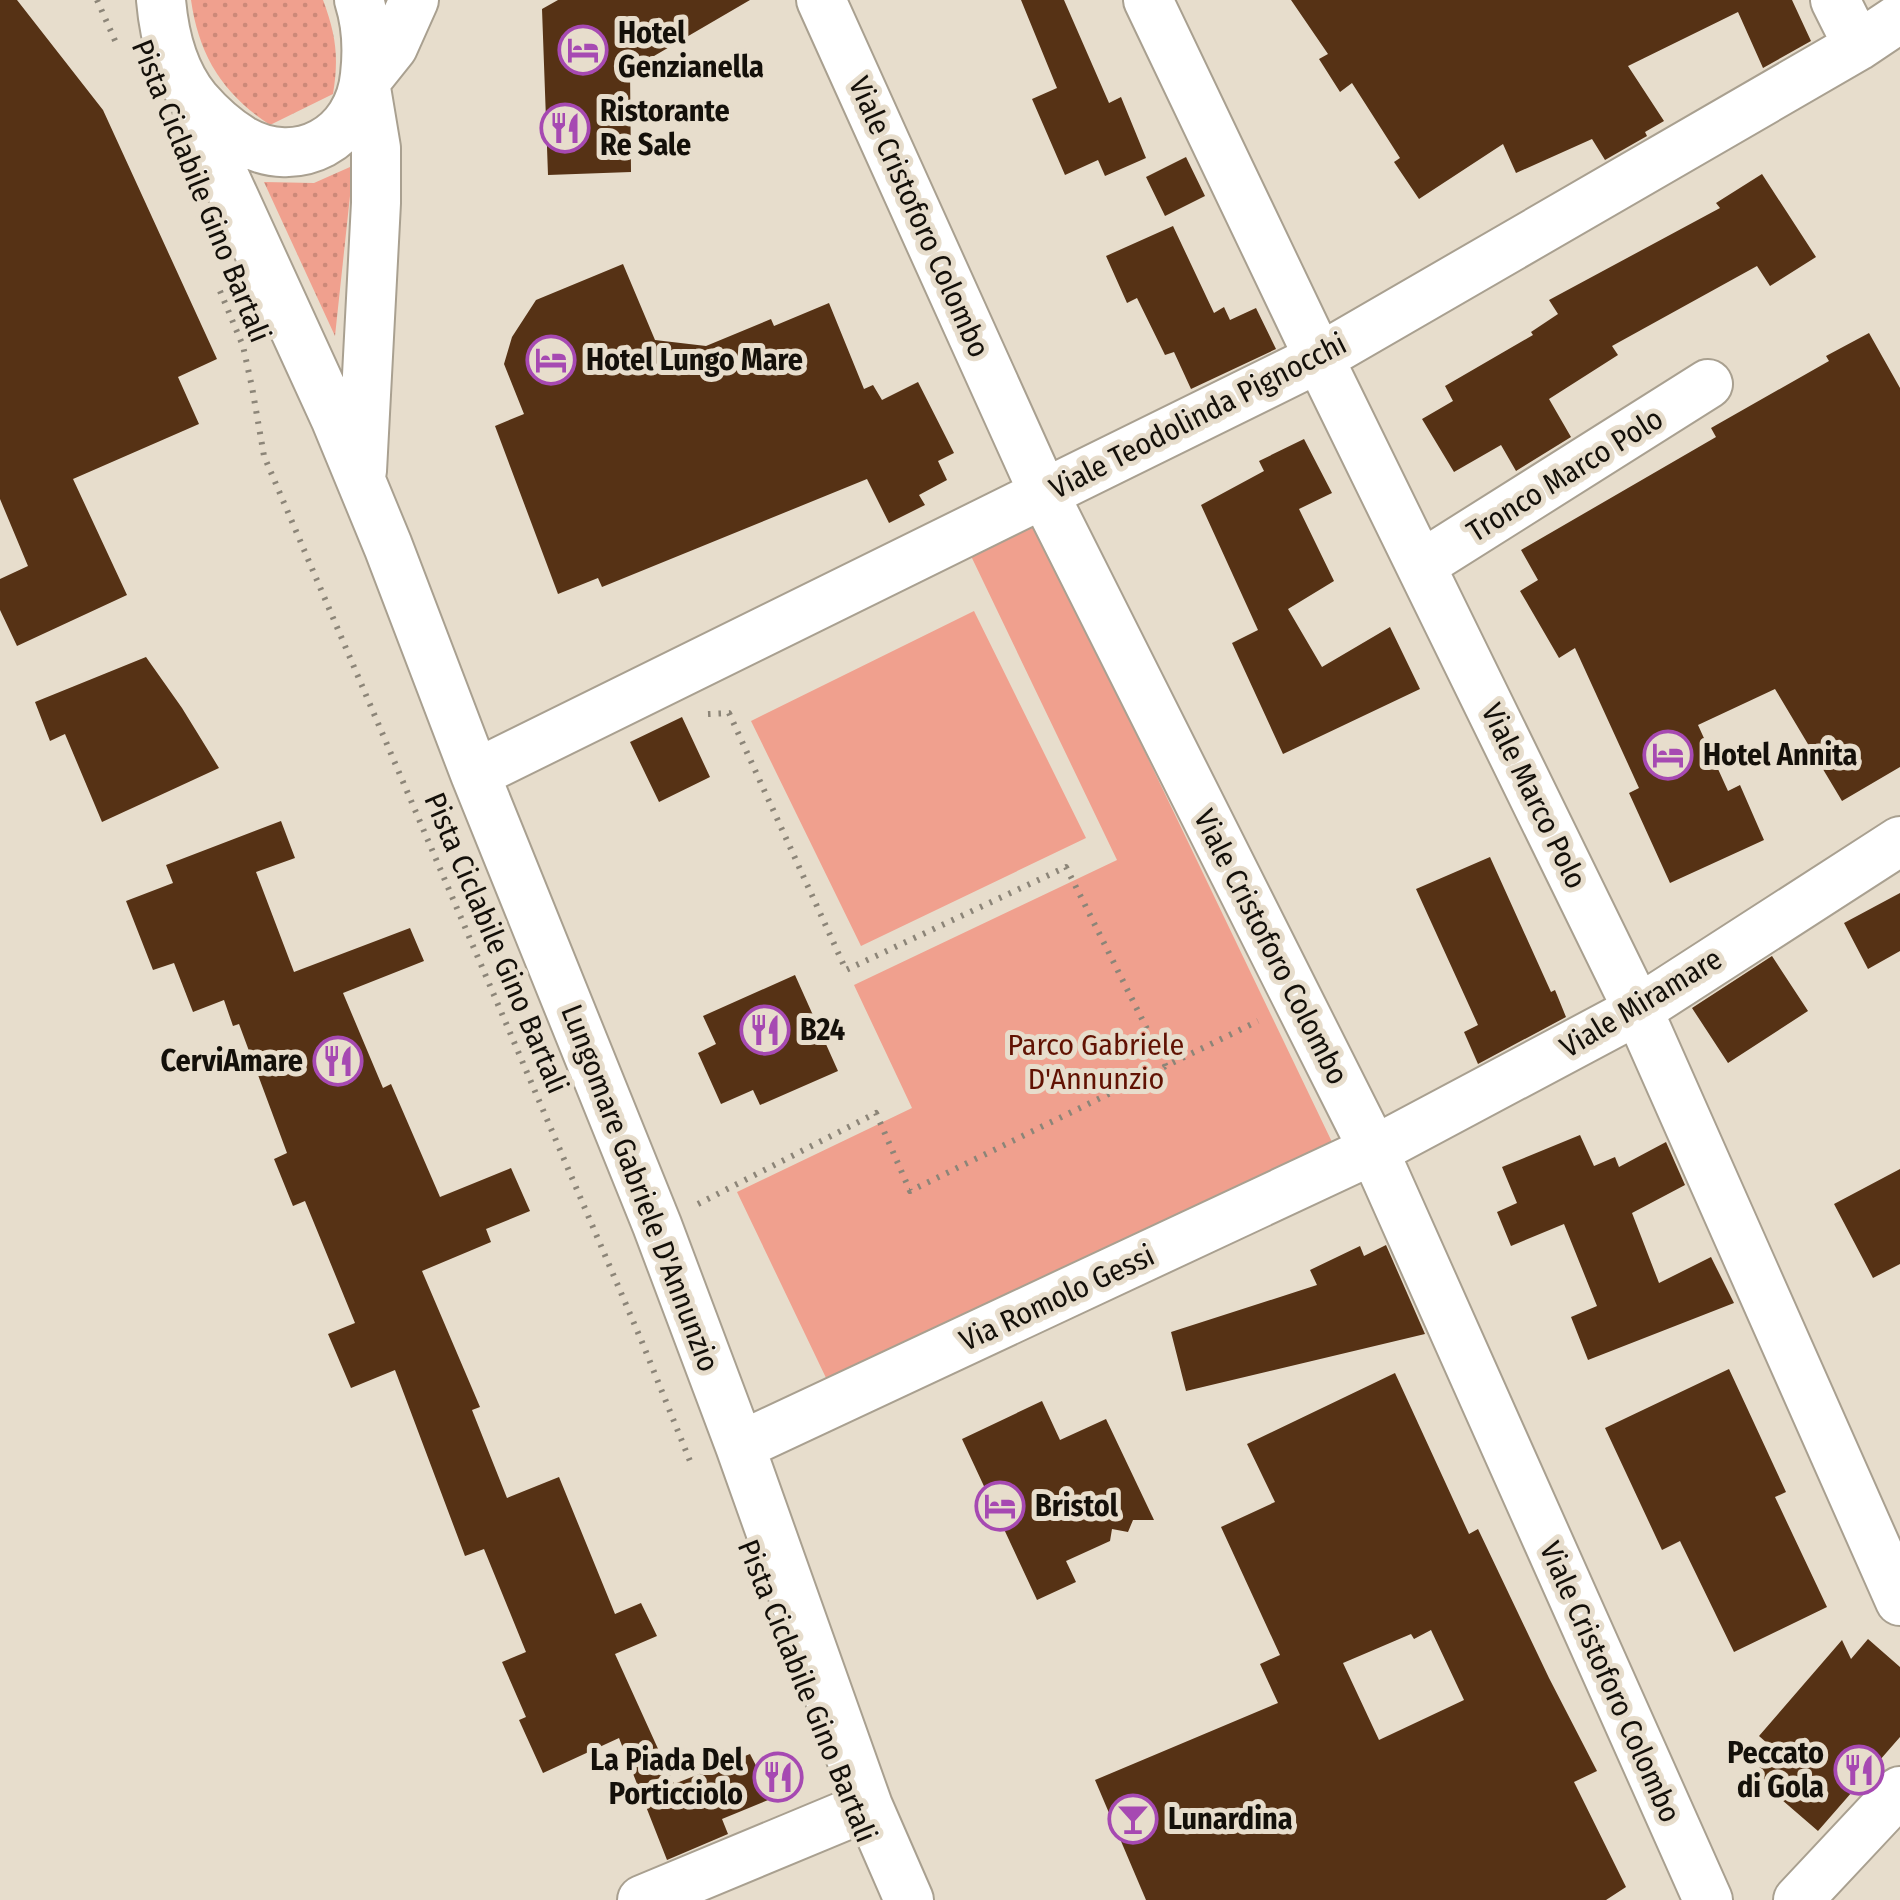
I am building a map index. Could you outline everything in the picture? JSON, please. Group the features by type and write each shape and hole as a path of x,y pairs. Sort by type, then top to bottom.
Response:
{"street":[{"path":"158,12 176,68 194,97 217,122 244,142 294,152 318,147 338,134 362,98 368,49 359,0"},
{"path":"365,82 394,47 414,0"},
{"name":"Viale Cristoforo Colombo","path":"821,0 1044,494 1374,1150 1708,1900"},
{"name":"Viale Marco Polo","path":"1148,0 1638,1010 1900,1600"},
{"path":"1834,0 1858,46"},
{"name":"Viale Teodolinda Pignocchi","path":"475,774 1319,358 1900,18"},
{"name":"Lungomare Gabriele D'Annunzio","path":"361,479 376,203 376,148 365,82"},
{"name":"Lungomare Gabriele D'Annunzio","path":"194,97 216,158 361,479 657,1225 868,1806 909,1900"},
{"name":"Tronco Marco Polo","path":"1422,565 1708,384"},
{"name":"Viale Miramare","path":"1374,1150 1638,1010 1900,840"},
{"name":"Via Romolo Gessi","path":"740,1446 1374,1150"},
{"path":"1798,1900 1900,1791"},
{"path":"642,1900 868,1806"}],"path":[{"name":"Pista Ciclabile Gino Bartali","path":"97,0 118,48"},
{"name":"Pista Ciclabile Gino Bartali","path":"215,279 243,346 264,456 694,1471"},
{"path":"664,681 686,702 711,715 729,713 846,970 1066,867 1166,1067"},
{"path":"657,1225 876,1112 910,1191 1299,1001"}],"green space":[{"path":"191,0 323,0 335,46 333,94 270,125 239,100 216,72 200,39"},
{"path":"353,168 335,336 264,182 314,183"},
{"name":"Parco Gabriele D'Annunzio","path":"1036,525 1332,1142 828,1382 737,1192 912,1108 854,985 1117,860 971,556"},
{"path":"974,611 1086,838 861,946 751,721"}],"building":[{"path":"0,0 17,0 103,110 217,359 178,377 199,424 73,479 127,595 17,646 0,610 0,579 28,566 0,499"},
{"path":"558,0 750,0 630,70 631,172 548,175 542,9"},
{"path":"1021,0 1064,0 1109,103 1121,97 1146,158 1105,176 1098,160 1065,175 1032,99 1057,88"},
{"path":"1291,0 1792,0 1811,41 1763,68 1738,12 1628,66 1664,121 1645,132 1647,136 1605,160 1592,139 1516,173 1503,144 1419,199 1394,162 1400,158 1352,83 1340,92 1319,59 1328,54"},
{"path":"1186,157 1205,196 1165,216 1146,177"},
{"path":"1762,174 1816,257 1770,286 1757,266 1612,346 1618,355 1549,399 1571,437 1516,471 1501,445 1454,472 1422,419 1453,401 1445,386 1533,335 1531,332 1558,314 1549,300 1720,208 1716,203"},
{"path":"1173,226 1214,313 1224,307 1230,320 1256,308 1276,349 1191,389 1174,352 1165,355 1137,298 1127,303 1106,256"},
{"path":"623,264 655,340 706,346 771,319 774,326 829,303 864,389 873,385 882,400 918,382 954,453 938,461 947,480 919,495 925,505 889,523 867,479 602,587 598,578 558,594 495,426 524,414 504,364 512,337 536,300"},
{"path":"1869,333 1900,388 1900,767 1842,801 1775,689 1698,725 1728,791 1740,785 1764,840 1670,883 1629,793 1639,788 1575,648 1559,658 1520,591 1538,580 1521,550 1716,437 1711,428 1829,361 1826,356"},
{"path":"1304,439 1332,493 1299,509 1334,581 1288,609 1322,667 1390,627 1420,689 1283,754 1232,643 1258,630 1201,505 1264,471 1259,461"},
{"path":"146,657 219,768 102,822 65,734 50,741 35,702"},
{"path":"682,717 710,777 659,802 630,742"},
{"path":"281,821 295,858 256,872 294,972 410,928 424,961 343,993 383,1088 391,1084 440,1197 511,1168 530,1211 486,1229 491,1242 422,1271 480,1407 472,1410 507,1498 559,1477 615,1614 641,1603 657,1636 615,1654 674,1784 750,1754 773,1798 722,1819 728,1834 667,1860 619,1738 543,1773 519,1720 526,1717 502,1662 526,1652 484,1549 465,1556 395,1370 351,1388 328,1334 355,1323 305,1201 293,1206 274,1159 287,1153 239,1024 233,1026 224,1000 193,1012 174,963 153,970 126,901 173,883 166,865"},
{"path":"1490,857 1566,1017 1478,1064 1464,1032 1478,1025 1416,889"},
{"path":"1900,893 1900,951 1868,969 1844,923"},
{"path":"1772,956 1808,1011 1728,1063 1692,1008"},
{"name":"B24","path":"795,975 838,1071 760,1105 753,1090 721,1104 698,1053 716,1044 703,1016"},
{"path":"1580,1135 1594,1166 1615,1157 1619,1167 1666,1142 1685,1185 1632,1213 1659,1283 1711,1257 1734,1303 1588,1360 1571,1317 1597,1306 1564,1224 1511,1246 1497,1212 1517,1203 1502,1167"},
{"path":"1900,1169 1900,1264 1873,1278 1834,1204"},
{"path":"1386,1245 1425,1334 1186,1391 1171,1332 1317,1285 1310,1270 1360,1246 1364,1256"},
{"path":"1729,1369 1786,1492 1775,1497 1827,1607 1734,1652 1680,1541 1662,1550 1605,1428"},
{"path":"1395,1373 1469,1534 1478,1529 1597,1771 1574,1782 1626,1887 1606,1900 1146,1900 1095,1780 1278,1703 1260,1664 1280,1655 1221,1527 1275,1502 1247,1444","holes":["1431,1630 1464,1700 1379,1740 1343,1663 1411,1634 1414,1639"]},
{"path":"1042,1401 1060,1440 1106,1419 1154,1520 1133,1520 1128,1532 1112,1529 1110,1541 1066,1561 1076,1582 1037,1600 962,1439"},
{"path":"1868,1639 1900,1667 1900,1737 1818,1831 1753,1775 1775,1750 1759,1736 1842,1640 1851,1659"}],"place":[{"name":"Hotel Genzianella","path":"583,50"},
{"name":"Ristorante Re Sale","path":"565,128"},
{"name":"Hotel Lungo Mare","path":"551,360"},
{"name":"Hotel Annita","path":"1668,755"},
{"name":"B24","path":"765,1030"},
{"name":"CerviAmare","path":"338,1061"},
{"name":"Bristol","path":"1000,1506"},
{"name":"Peccato di Gola","path":"1859,1770"},
{"name":"La Piada Del Porticciolo","path":"778,1777"},
{"name":"Lunardina","path":"1133,1819"}]}
